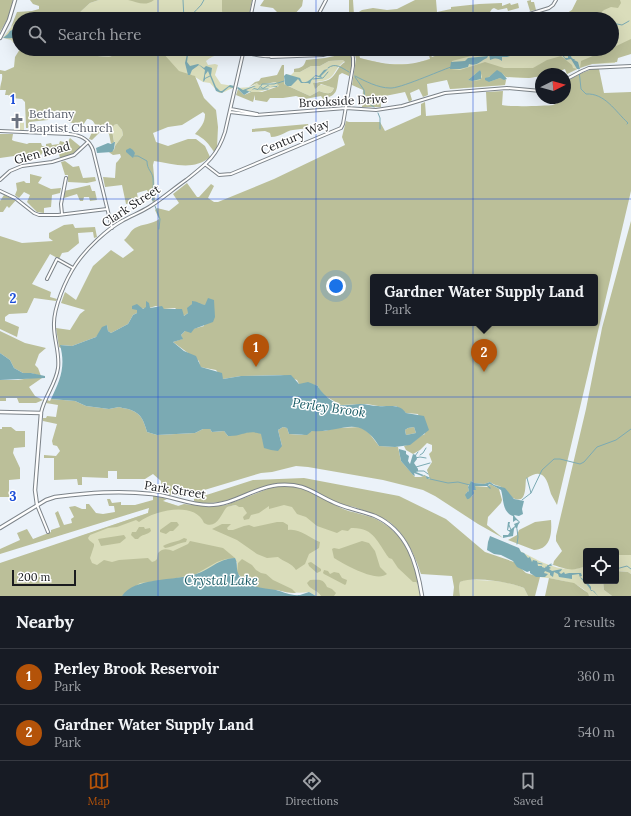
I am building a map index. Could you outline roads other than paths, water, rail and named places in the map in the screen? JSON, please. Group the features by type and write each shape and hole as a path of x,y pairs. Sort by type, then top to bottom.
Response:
{"street":[{"path":"1,37 10,18 15,0"},
{"path":"251,12 254,0"},
{"path":"320,12 326,0"},
{"path":"536,12 549,8 556,0"},
{"name":"Clark Street","path":"37,505 35,490 41,413 44,401 58,369 54,325 55,314 65,286 74,268 86,251 112,228 121,221 154,204 206,164 214,156 221,144 231,109 242,56"},
{"path":"266,56 293,56"},
{"name":"Century Way","path":"206,164 219,175 231,174 341,128 346,108 353,62 352,56"},
{"path":"571,77 582,71 593,68 631,66"},
{"name":"Brookside Drive","path":"230,112 262,115 346,108 375,110 399,107 449,92 507,88 535,90"},
{"name":"Brookside Drive","path":"231,109 262,115"},
{"path":"0,132 69,134 81,136 88,142 93,150 112,228"},
{"name":"Glen Road","path":"0,180 10,171 22,166 52,162 74,155 88,142"},
{"path":"62,214 62,194 66,178"},
{"path":"0,191 15,198 36,214 62,214 108,209"},
{"path":"46,278 57,259 74,268"},
{"path":"0,412 41,413"},
{"name":"Park Street","path":"0,528 37,505 52,498 112,491 155,494 194,504 216,504 232,501 267,487 291,485 309,489 338,504 378,518 391,526 402,537 410,550 417,569 422,596"},
{"path":"37,505 48,532"}],"water":[{"path":"12,30 12,38 3,38 8,34"},
{"path":"187,56 188,56 187,62 190,66 198,64 204,68 206,66 212,68 211,75 216,87 220,91 230,85 234,86 233,88 229,87 222,93 216,91 208,71 203,82 205,70 199,65 192,70 190,75 188,75 185,63"},
{"path":"488,56 476,64 469,64 468,67 450,69 451,62 465,61 468,58"},
{"path":"490,56 510,57 502,57 502,61 499,59 490,60"},
{"path":"563,56 568,58 568,56 571,56 573,59 575,59 574,60 578,62 580,69 577,69 571,59 566,60"},
{"path":"328,69 321,76 322,78 315,76 310,84 301,83 298,79 291,86 287,86 285,84 284,76 286,74 300,78 302,82 304,82 316,75 319,76 324,70"},
{"path":"480,70 481,79 472,81 468,80"},
{"path":"497,70 507,79 504,80 500,78 489,82 485,80 485,78 489,77"},
{"path":"268,85 270,87 268,86 263,89 260,87 258,90 252,90 254,88 258,89 260,86 263,88"},
{"path":"256,86 246,90 249,92 244,95 237,88 238,87 243,90"},
{"path":"114,142 114,149 112,152 97,153 96,148"},
{"path":"130,148 135,153 133,158 126,152 126,150"},
{"path":"208,298 214,300 215,317 213,322 194,329 191,333 185,331 181,335 183,339 173,342 184,351 196,356 201,367 222,373 223,379 241,376 291,375 299,384 308,382 318,386 321,391 338,404 394,406 400,408 406,413 424,416 429,430 410,445 395,447 379,446 364,430 356,427 312,431 307,435 289,434 287,428 283,427 278,430 282,446 278,451 264,448 261,434 252,432 228,436 224,431 212,432 210,429 203,429 195,433 157,435 147,432 144,422 140,416 130,409 119,407 109,409 86,406 75,401 51,399 57,386 62,367 62,353 60,345 72,346 96,337 102,327 107,325 108,331 111,333 128,324 133,315 137,313 137,310 132,309 132,306 137,304 143,309 146,307 146,301 149,303 150,308 162,306 164,309 182,309 184,316 188,313 187,308 192,304 192,301 205,305","holes":["414,427 416,433 406,435 405,430"]},
{"path":"0,353 10,360 14,368 23,373 45,376 45,378 0,380"},
{"path":"399,449 406,451 406,454 409,456 408,461 410,464 413,454 416,455 417,459 414,463 418,471 416,472 424,475 422,476 414,473 415,476 413,475 401,461"},
{"path":"471,481 474,483 484,484 490,482 494,485 505,488 514,499 524,501 522,509 523,514 519,516 514,515 520,522 517,529 515,527 514,529 513,536 503,538 503,535 508,535 510,532 507,530 508,522 510,522 508,530 510,530 515,526 514,524 519,522 516,520 513,522 513,516 505,509 501,490 490,484 488,485 491,488 490,489 487,486 475,486 476,490 473,490 474,493 467,499 465,495 469,491 468,487"},
{"path":"490,536 519,548 528,558 530,557 532,562 533,560 537,561 538,566 545,568 547,565 552,571 562,569 559,572 561,574 564,572 565,574 581,573 582,576 580,577 579,574 572,575 572,579 559,577 558,574 554,572 553,577 550,573 545,571 544,573 548,574 545,577 536,577 530,573 530,571 527,572 517,567 513,561 487,550"},
{"name":"Crystal Lake","path":"235,558 238,573 244,581 249,584 297,595 309,592 316,596 122,596 128,590 136,586 156,580 196,574 219,562"},
{"path":"586,584 589,584 591,590 598,596 591,591"}],"waterway":[{"path":"183,0 184,12"},
{"path":"195,12 204,0"},
{"path":"619,24 622,25 629,21"},
{"path":"328,68 331,66 336,66 349,72"},
{"path":"355,76 376,86 395,88 451,67"},
{"path":"579,70 581,89 586,94 599,96 614,108 628,123 627,124"},
{"path":"313,79 323,78 328,72"},
{"path":"204,79 210,76"},
{"path":"355,77 364,90 365,101 374,107"},
{"path":"278,83 284,81"},
{"path":"261,86 262,84 277,83"},
{"path":"259,89 268,89"},
{"path":"378,113 380,118 380,129"},
{"path":"134,156 138,156 147,161 153,178 153,201"},
{"path":"155,206 160,219 159,229"},
{"path":"531,493 542,470 554,459 580,464 584,462 597,447 616,440 631,429"},
{"path":"420,455 426,448"},
{"path":"415,456 418,452"},
{"path":"415,458 426,458"},
{"path":"416,467 430,463"},
{"name":"Perley Brook","path":"417,471 424,471 428,474"},
{"path":"522,500 531,493 527,478"},
{"name":"Perley Brook","path":"430,479 448,483 458,482 470,485"},
{"name":"Perley Brook","path":"509,525 511,530"},
{"path":"517,529 517,544"},
{"name":"Perley Brook","path":"537,563 542,564"},
{"path":"548,566 552,565"},
{"path":"619,568 627,566 631,569"}],"place":[{"name":"Bethany Baptist Church","path":"17,121"},
{"name":"Perley Brook Reservoir","path":"256,367"},
{"name":"Gardner Water Supply Land","path":"484,372"}]}
